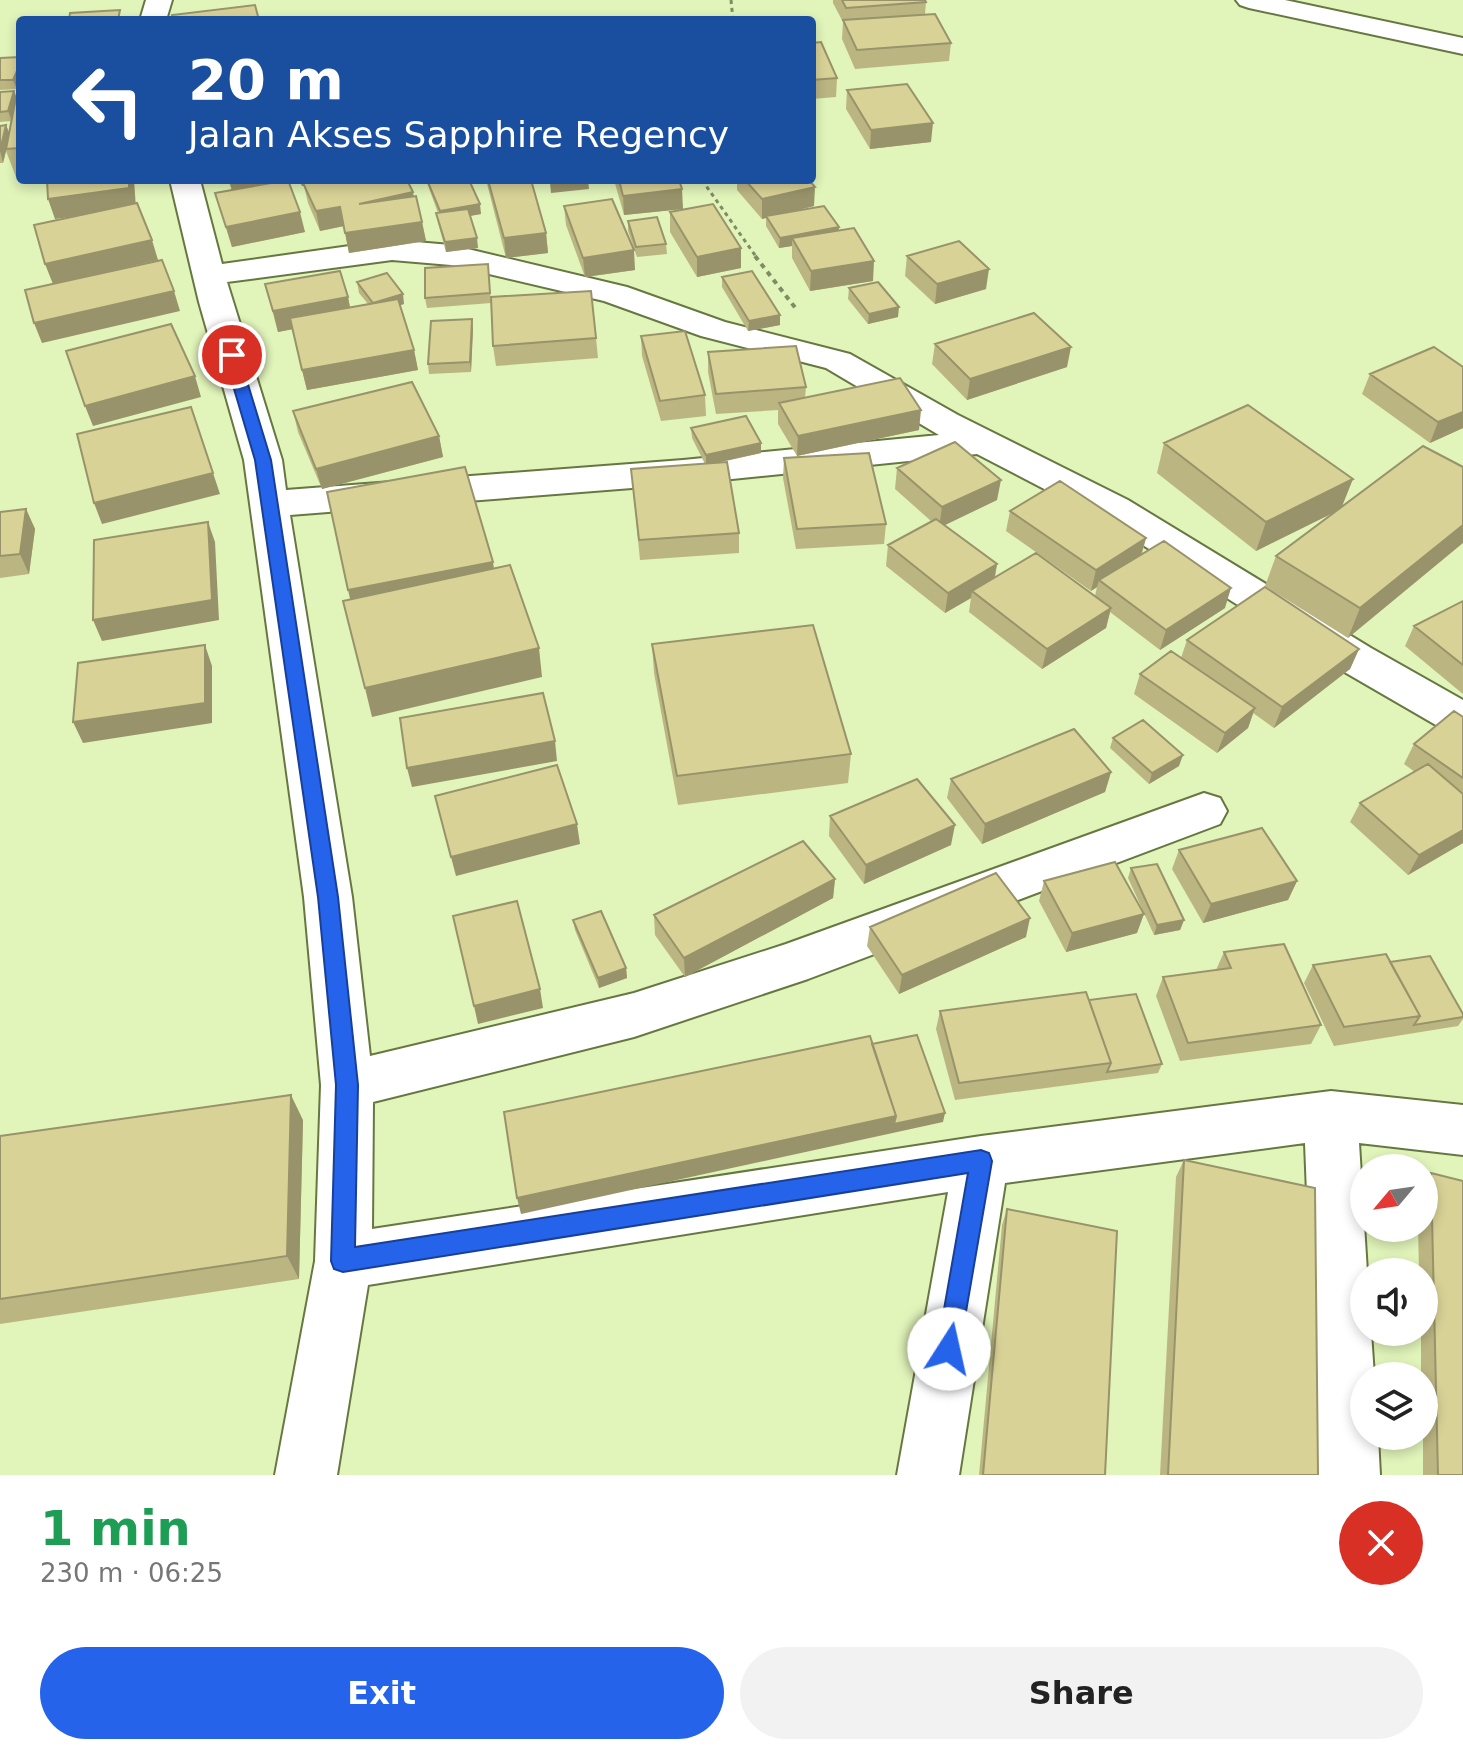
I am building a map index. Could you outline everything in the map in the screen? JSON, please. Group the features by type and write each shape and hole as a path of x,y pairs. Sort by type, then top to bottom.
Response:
{"street":[{"path":"1249,0 1463,46"},
{"path":"186,184 263,460 328,897 347,1085 343,1261 306,1475"},
{"path":"210,275 392,250 451,255 615,294 713,329 838,361 983,442 1114,509 1356,659 1463,720"},
{"path":"270,504 683,472 983,442"},
{"path":"347,1085 634,1015 790,964 1204,811"},
{"path":"343,1261 981,1161 1331,1115 1463,1130"},
{"path":"1331,1115 1349,1475"},
{"path":"928,1475 981,1161"}],"path":[{"path":"705,184 741,238 838,361"}],"building":[{"path":"842,0 925,0 926,2 846,8"},
{"path":"255,5 258,16 172,16"},
{"path":"120,10 119,16 70,16 70,13"},
{"path":"935,14 951,43 857,50 843,20"},
{"path":"821,42 837,78 816,80 816,43"},
{"path":"16,57 13,80 0,80 0,58"},
{"path":"907,84 933,123 871,130 847,90"},
{"path":"14,91 8,111 0,112 0,92"},
{"path":"16,98 16,148 6,149"},
{"path":"6,125 0,151 0,126"},
{"path":"47,184 129,184 129,188 48,199"},
{"path":"266,184 290,184 300,212 226,227 215,193"},
{"path":"303,184 409,184 413,192 359,204 416,196 422,222 345,233 340,207 316,211"},
{"path":"429,184 471,184 480,204 440,211"},
{"path":"489,184 532,184 546,233 504,238"},
{"path":"620,184 680,184 682,189 623,196"},
{"path":"749,184 812,184 815,187 762,199"},
{"path":"612,199 634,250 583,258 564,206"},
{"path":"137,203 152,240 45,264 34,225"},
{"path":"713,204 741,248 697,257 670,212"},
{"path":"824,206 839,227 780,238 766,216"},
{"path":"468,209 477,238 445,242 436,213"},
{"path":"657,217 666,244 636,247 628,221"},
{"path":"854,228 874,261 811,271 792,238"},
{"path":"959,241 989,269 937,284 907,256"},
{"path":"162,260 174,291 34,323 25,290"},
{"path":"488,264 490,293 425,298 425,268"},
{"path":"340,271 348,297 273,311 265,284"},
{"path":"752,271 780,315 749,321 722,277"},
{"path":"387,273 403,294 373,303 357,282"},
{"path":"878,282 899,307 869,314 849,288"},
{"path":"591,291 596,338 493,346 491,297"},
{"path":"398,299 414,350 302,370 290,318"},
{"path":"1034,313 1071,347 970,379 935,344"},
{"path":"472,319 470,362 428,364 431,321"},
{"path":"171,324 195,376 85,406 66,351"},
{"path":"685,331 705,395 660,401 641,336"},
{"path":"796,346 806,387 716,394 708,352"},
{"path":"1434,347 1463,367 1463,412 1438,422 1370,374"},
{"path":"900,378 921,410 798,436 779,403"},
{"path":"412,382 439,436 316,469 293,411"},
{"path":"1248,405 1353,479 1266,522 1164,443"},
{"path":"191,407 213,473 94,503 77,434"},
{"path":"746,416 761,443 706,455 691,428"},
{"path":"955,442 1001,480 942,507 897,468"},
{"path":"1423,446 1463,467 1463,525 1360,608 1276,556"},
{"path":"869,453 886,524 797,529 784,458"},
{"path":"727,462 739,533 639,540 631,469"},
{"path":"465,467 493,562 348,590 327,492"},
{"path":"1060,481 1146,538 1096,570 1010,511"},
{"path":"26,509 20,554 0,556 0,512"},
{"path":"936,519 997,564 948,593 888,545"},
{"path":"208,522 212,600 93,620 94,540"},
{"path":"1164,541 1231,588 1166,630 1099,580"},
{"path":"1036,553 1111,608 1047,649 972,591"},
{"path":"510,565 539,648 365,688 343,601"},
{"path":"1265,587 1359,649 1282,707 1187,640"},
{"path":"1463,601 1463,665 1414,626"},
{"path":"813,625 851,754 677,776 652,644"},
{"path":"205,645 205,703 73,722 78,663"},
{"path":"1171,651 1255,708 1225,733 1140,674"},
{"path":"543,693 555,741 407,768 400,718"},
{"path":"1454,711 1463,717 1463,778 1414,744"},
{"path":"1143,720 1183,755 1152,773 1113,738"},
{"path":"1074,729 1111,772 985,824 951,779"},
{"path":"1428,764 1463,794 1463,830 1419,855 1360,803"},
{"path":"557,765 577,824 451,857 435,796"},
{"path":"917,779 955,825 866,865 830,816"},
{"path":"1262,828 1297,881 1211,904 1179,850"},
{"path":"803,841 835,879 684,958 654,915"},
{"path":"1115,862 1144,914 1072,933 1044,881"},
{"path":"1157,864 1184,920 1157,925 1131,868"},
{"path":"996,873 1030,918 902,975 870,927"},
{"path":"517,901 540,989 474,1006 453,916"},
{"path":"601,911 626,968 598,978 573,920"},
{"path":"1284,944 1321,1025 1188,1043 1163,977 1231,968 1224,952"},
{"path":"1386,954 1420,1016 1344,1027 1313,965"},
{"path":"1430,956 1463,1017 1414,1025 1420,1016 1390,962"},
{"path":"1086,992 1111,1063 959,1083 940,1011"},
{"path":"1136,994 1162,1064 1107,1072 1111,1063 1089,1000"},
{"path":"917,1035 945,1113 894,1124 896,1116 872,1044"},
{"path":"870,1036 896,1116 517,1198 504,1112"},
{"path":"291,1095 287,1256 0,1299 0,1136"},
{"path":"1184,1160 1315,1188 1318,1475 1168,1475"},
{"path":"1438,1175 1463,1181 1463,1475 1438,1475 1438,1362 1435,1362 1435,1346 1438,1346 1438,1258 1433,1258 1433,1242 1438,1242"},
{"path":"1007,1209 1117,1231 1105,1475 983,1475"}],"route":[{"path":"232,355 263,460 328,897 347,1085 343,1261 981,1161 949,1349"}]}
